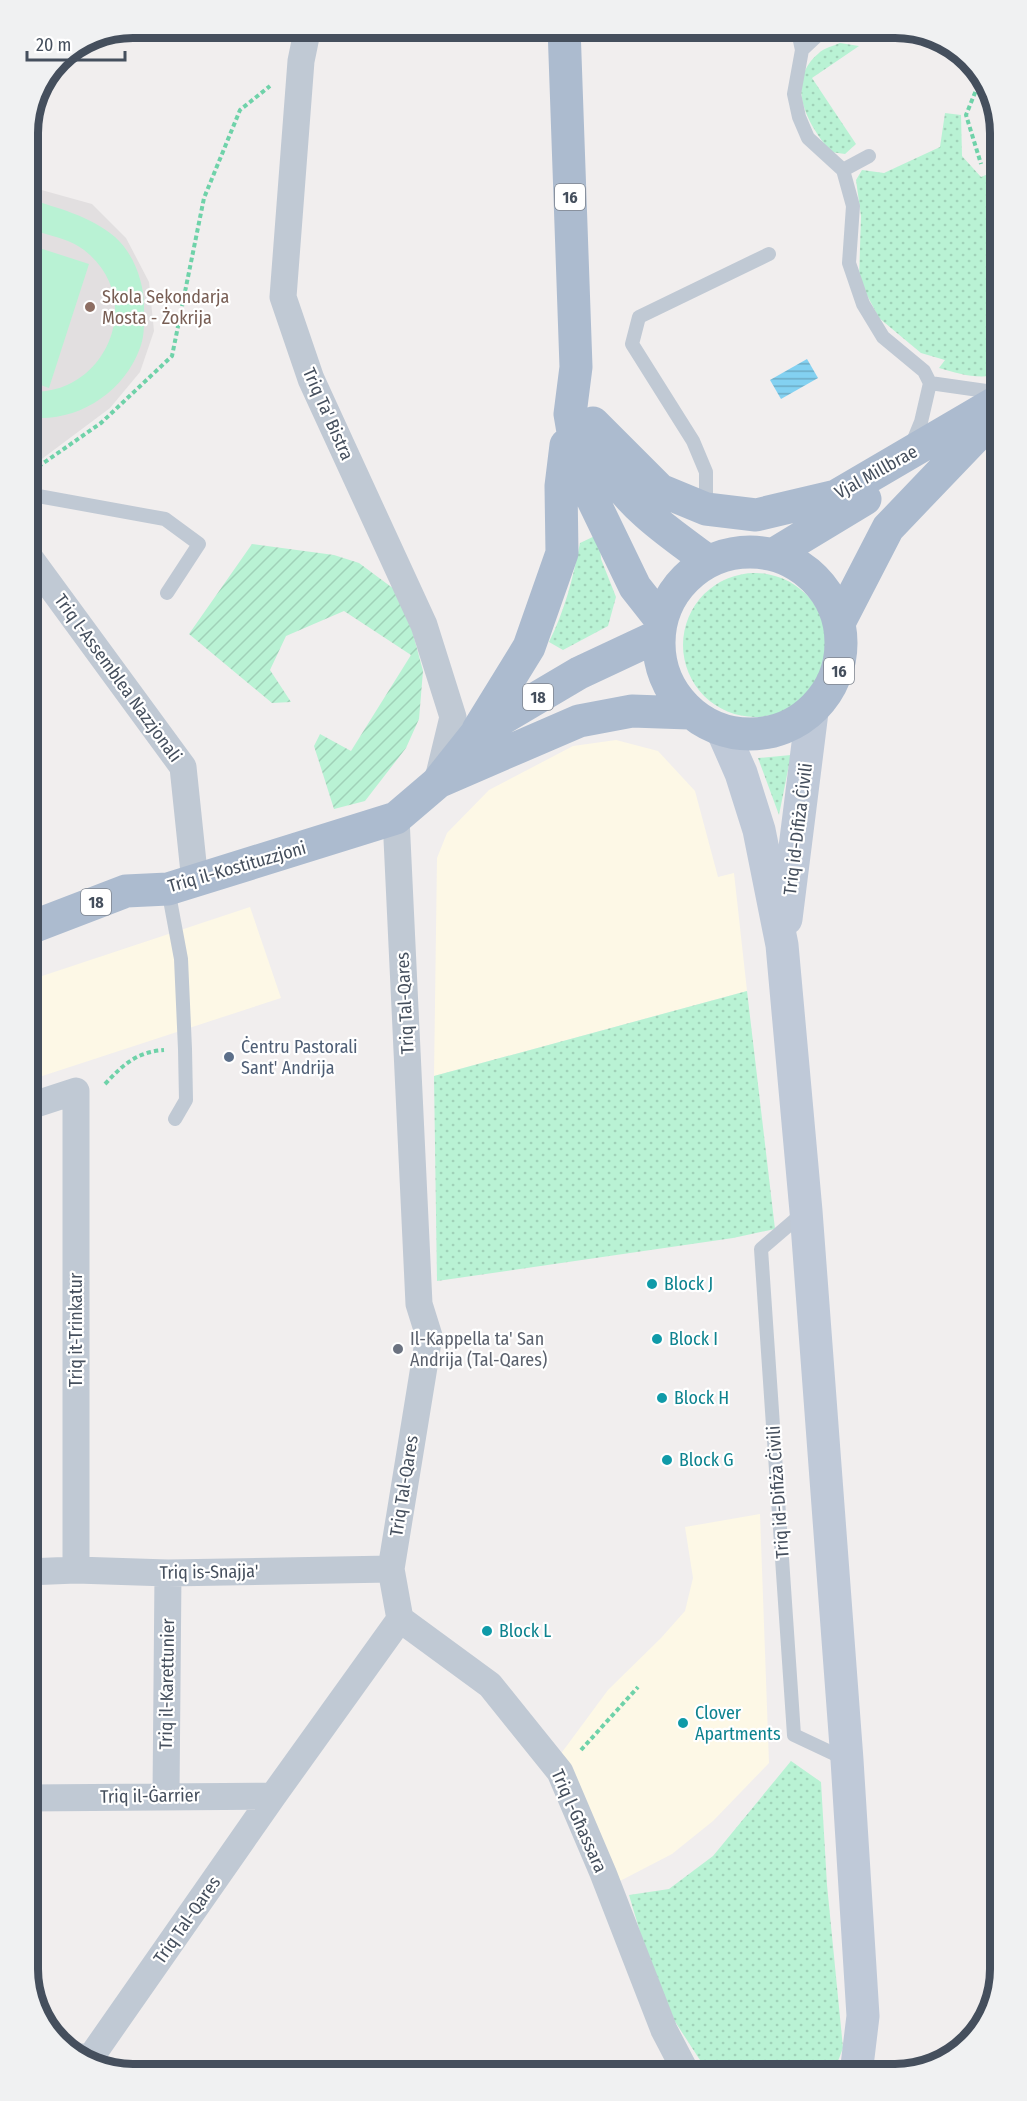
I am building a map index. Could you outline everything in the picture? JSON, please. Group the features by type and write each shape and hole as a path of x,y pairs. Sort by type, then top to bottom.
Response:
{"main road":[{"name":"16","path":"564,38 576,367 581,418 580,473 635,587 659,628"},
{"name":"Vjal Millbrae","path":"581,418 660,490 706,509 756,515 836,496 904,463 990,406"},
{"name":"16","path":"581,418 604,463 620,486 671,534 708,561"},
{"path":"476,734 529,646 562,554 561,486 581,418"},
{"name":"Vjal Millbrae","path":"774,554 988,428"},
{"name":"Vjal Millbrae","path":"840,621 888,528 988,428"},
{"path":"812,712 769,734 723,732 689,713 664,678 659,628 678,586 708,561 740,551 774,554 816,578 840,621"},
{"name":"16","path":"812,712 838,671 840,621"},
{"name":"Triq il-Kostituzzjoni","path":"38,925 126,891 182,885 396,818 437,783 476,734 659,628"},
{"name":"Triq il-Kostituzzjoni","path":"437,783 579,722 632,711 689,713"},
{"name":"Triq id-Difiża Ċivili","path":"782,945 812,712"},
{"name":"Triq id-Difiża Ċivili","path":"723,732 741,773 759,830 782,945 806,1211 847,1760 863,2016 857,2064"},
{"name":"Triq id-Difiża Ċivili","path":"863,2016 878,2064"}],"street":[{"name":"Triq Ta' Bistra","path":"306,38 301,62 283,297 311,379 424,625 447,697 453,717 437,783"},
{"name":"Triq l-Assemblea Nazzjonali","path":"38,569 183,767 182,885"},
{"name":"Triq Tal-Qares","path":"87,2051 400,1618 391,1569 429,1336 419,1304 396,818"},
{"path":"37,1106 76,1102"},
{"name":"Triq it-Trinkatur","path":"76,1102 76,1570"},
{"name":"Triq is-Snajja'","path":"37,1572 76,1570 168,1573 391,1569"},
{"name":"Triq il-Karettunier","path":"166,1795 168,1573"},
{"name":"Triq l-Għassara","path":"400,1618 490,1685 560,1772 603,1873 664,2030 682,2064"},
{"name":"Triq il-Ġarrier","path":"37,1797 273,1796"}],"lane":[{"path":"799,38 802,50 794,94 799,117 808,138 843,170 853,206 849,263 863,304 883,337 924,371 930,383 921,422 904,463"},
{"path":"802,50 815,38"},
{"path":"843,170 869,156"},
{"path":"706,509 706,472 693,441 632,344 639,317 769,254"},
{"path":"930,383 990,392"},
{"path":"38,496 165,519 199,544 167,593"},
{"path":"175,1119 186,1100 181,959 182,885"},
{"name":"Triq id-Difiża Ċivili","path":"806,1211 761,1249 794,1735 847,1760"}],"path":[{"path":"38,467 101,423 172,356 204,198 240,110 301,62"},
{"path":"978,86 966,115 981,164"},
{"path":"76,1102 146,1051 185,1049"},
{"path":"560,1772 638,1687"}],"shaded area":[{"name":"Skola Sekondarja Mosta - Żokrija","path":"38,189 92,204 126,238 149,282 154,331 140,372 110,408 38,462"},
{"path":"616,740 658,751 695,791 718,877 734,873 747,991 434,1076 437,858 447,833 489,790 573,746"},
{"path":"250,907 281,998 37,1078 38,978"},
{"name":"Clover Apartments","path":"760,1514 769,1763 713,1821 672,1854 618,1882 557,1759 608,1690 685,1611 693,1578 685,1527"}],"green space":[{"path":"840,43 859,46 812,78 856,144 845,154 831,152 822,141 807,116 801,90 808,64 821,51"},
{"path":"945,113 961,115 962,156 981,177 990,173 990,376 969,376 939,368 945,360 921,353 879,318 859,280 861,216 856,180 862,170 884,173 940,147"},
{"path":"38,201 95,223 122,244 133,260 140,278 144,298 144,328 142,343 132,364 109,392 95,402 63,416 38,418 38,391 53,390 76,380 94,365 107,345 114,323 114,299 106,276 84,250 60,238 38,232"},
{"path":"38,248 89,264 49,388 38,384"},
{"path":"599,534 601,559 616,597 608,626 563,650 549,642 568,594 580,543"},
{"path":"252,544 334,555 359,563 394,589 412,630 423,671 419,719 406,748 365,801 334,809 314,746 320,734 351,751 411,655 344,611 286,636 270,670 291,702 272,703 189,634"},
{"path":"755,573 782,579 806,594 821,618 827,645 821,672 806,696 782,711 755,717 728,711 704,696 689,672 683,645 689,618 704,594 728,579"},
{"path":"791,755 779,815 758,758"},
{"path":"747,991 775,1229 733,1238 437,1281 434,1076"},
{"path":"791,1761 821,1782 827,1885 843,2048 837,2064 702,2064 674,2020 643,1942 629,1895 669,1889 713,1856"}],"water":[{"path":"807,359 818,378 781,399 770,380"}],"place":[{"name":"Skola Sekondarja Mosta - Żokrija","path":"90,307"},
{"name":"Ċentru Pastorali Sant' Andrija","path":"229,1057"},
{"name":"Block J","path":"652,1284"},
{"name":"Block I","path":"657,1339"},
{"name":"Il-Kappella ta' San Andrija (Tal-Qares)","path":"398,1349"},
{"name":"Block H","path":"662,1398"},
{"name":"Block G","path":"667,1460"},
{"name":"Block L","path":"487,1631"},
{"name":"Clover Apartments","path":"683,1723"}]}
